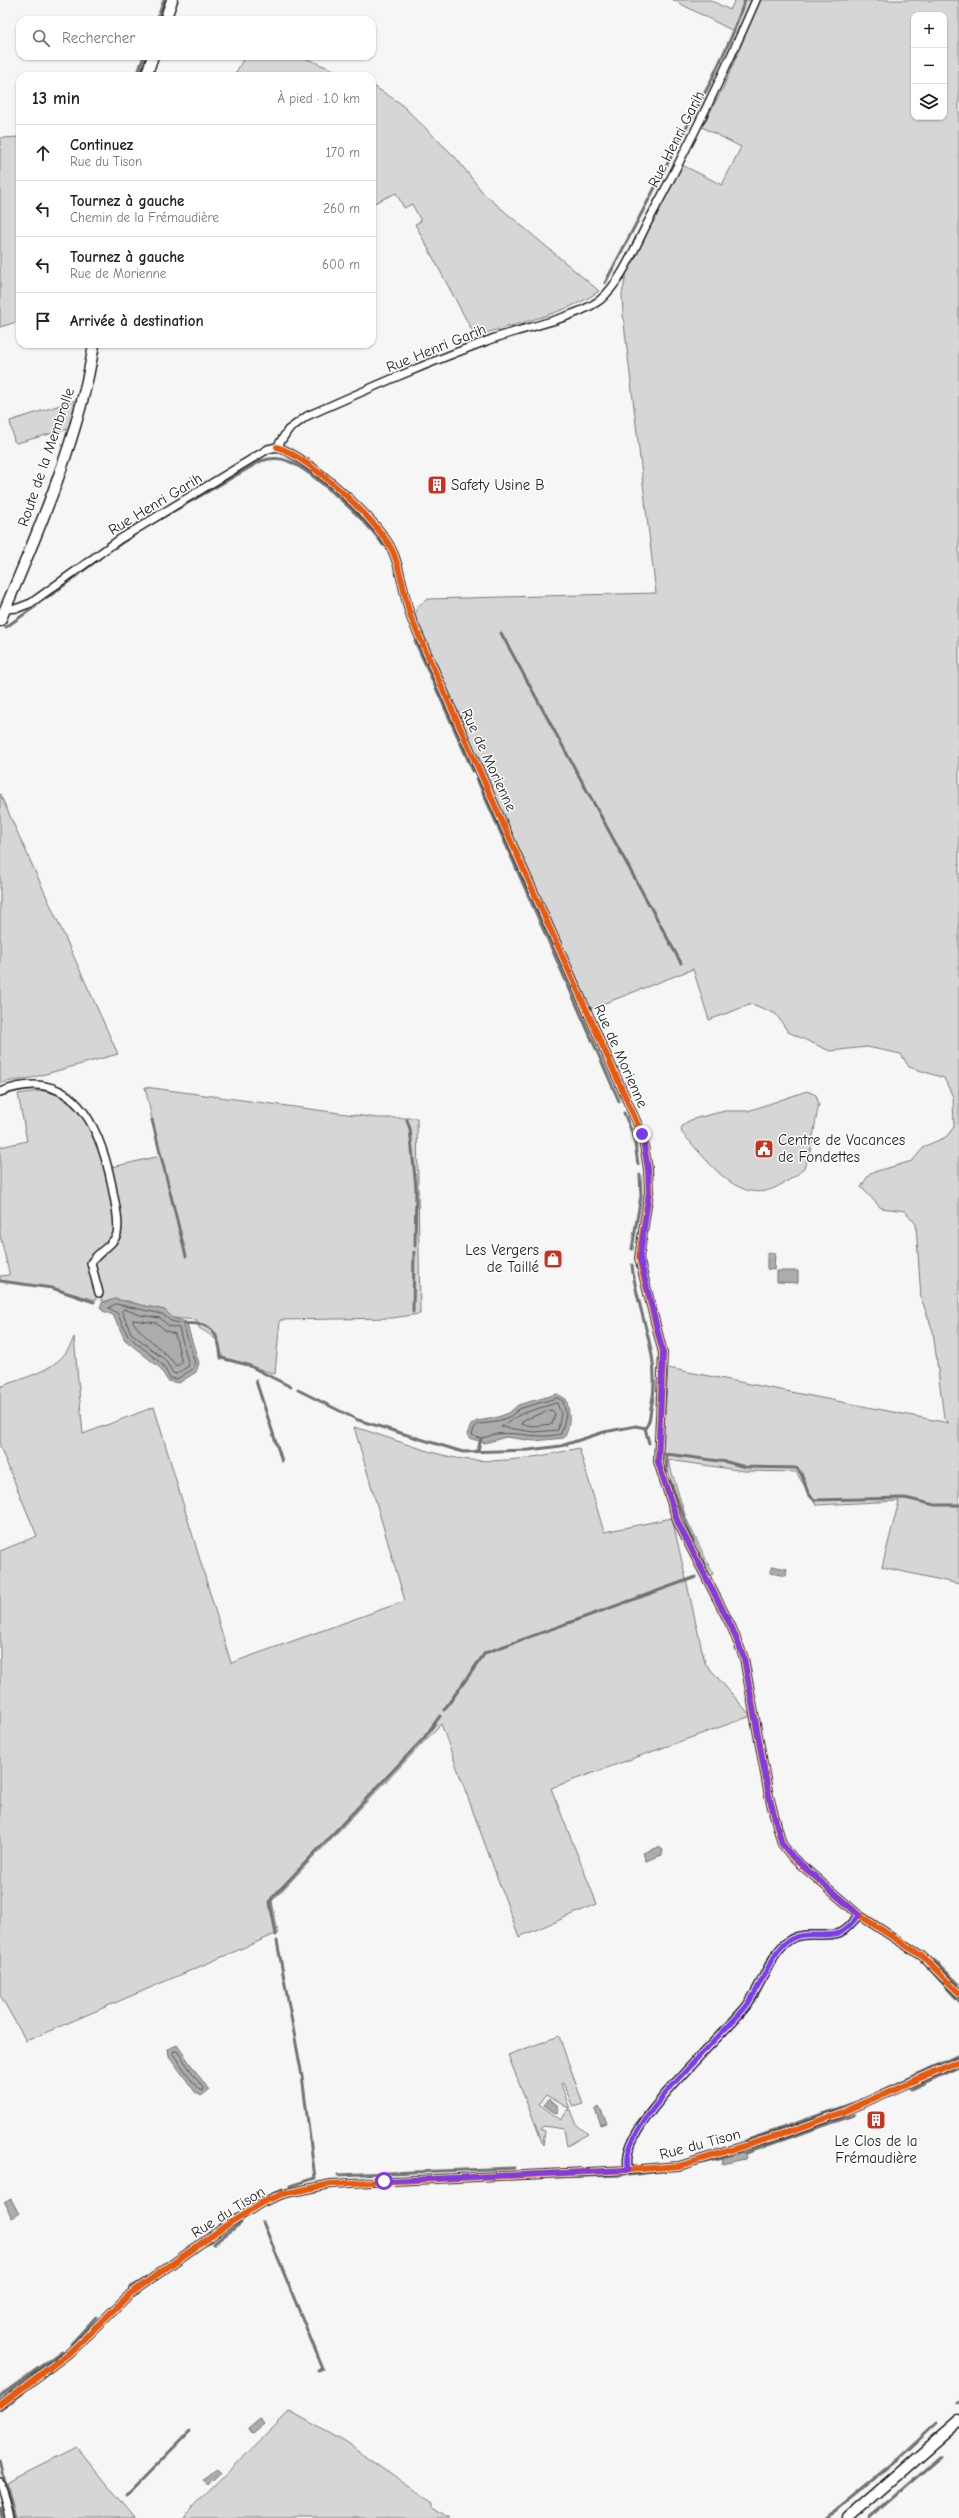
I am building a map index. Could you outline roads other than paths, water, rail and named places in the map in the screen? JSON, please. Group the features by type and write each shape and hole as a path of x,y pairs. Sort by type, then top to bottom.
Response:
{"street":[{"path":"166,16 172,0"},
{"name":"Rue Henri Garih","path":"5,609 18,608 31,603 120,539 268,449 277,447 288,430 307,416 451,354 586,307 604,296 625,265 673,175 727,67 756,0"},
{"path":"147,72 152,60"},
{"name":"Route de la Membrolle","path":"0,621 46,508 84,399 93,348"},
{"name":"Rue de Morienne","path":"277,447 292,453 353,502 381,530 393,551 411,618 642,1134 648,1169 649,1192 640,1258 663,1353 658,1462 678,1523 732,1628 744,1658 769,1796 782,1844 794,1858 859,1915 922,1956 959,1993"},
{"path":"0,1092 32,1084 54,1089 82,1108 100,1139 116,1206 117,1232 113,1241 98,1254 91,1263 99,1293"},
{"path":"628,2170 628,2154 635,2135 706,2047 745,2008 781,1948 791,1939 808,1934 839,1933 847,1928 859,1915"},
{"name":"Rue du Tison","path":"0,2405 69,2353 130,2294 231,2222 263,2202 283,2194 330,2184 628,2170 679,2166 780,2135 838,2114 959,2061"},
{"path":"848,2518 959,2421"},
{"path":"0,2482 9,2518"}],"water":[{"path":"767,1253 775,1253 774,1270 767,1269"},
{"path":"777,1271 798,1271 798,1283 777,1282"},
{"path":"115,1299 165,1310 173,1318 186,1322 199,1363 196,1372 179,1383 168,1381 159,1367 125,1340 113,1315 103,1311 100,1307 102,1303"},
{"path":"557,1394 566,1399 568,1409 569,1424 564,1438 534,1441 506,1437 485,1443 469,1438 467,1434 471,1425 477,1421 495,1418 509,1413 518,1405"},
{"path":"772,1566 787,1569 786,1576 770,1573"},
{"path":"659,1847 663,1850 662,1855 646,1861 643,1853"},
{"path":"177,2045 209,2090 201,2096 195,2092 169,2056 168,2049"},
{"path":"549,2099 559,2108 558,2112 555,2113 544,2105"},
{"path":"599,2107 607,2123 601,2125 595,2110"},
{"path":"743,2152 746,2156 745,2159 722,2164 723,2158"},
{"path":"11,2199 19,2214 12,2218 4,2203"},
{"path":"260,2419 264,2424 253,2433 250,2432 249,2428"},
{"path":"215,2468 220,2473 208,2485 203,2480"}],"waterway":[{"path":"158,16 164,0"},
{"path":"674,151 709,85 731,38 745,0"},
{"path":"138,72 143,60"},
{"path":"605,283 671,157"},
{"path":"151,524 261,461 278,458 298,466 325,486 366,524 383,545"},
{"path":"114,548 138,532"},
{"path":"47,598 100,558"},
{"path":"6,627 36,606"},
{"path":"501,633 681,963"},
{"path":"415,641 473,771"},
{"path":"477,779 619,1101"},
{"path":"624,1113 634,1137 638,1164"},
{"path":"152,1120 186,1256"},
{"path":"407,1120 410,1129 416,1188 415,1246"},
{"path":"632,1249 641,1196 640,1175"},
{"path":"413,1312 414,1252"},
{"path":"632,1265 652,1353 654,1371 654,1389 650,1417 645,1428"},
{"path":"0,1281 52,1288 94,1302"},
{"path":"183,1324 200,1324 212,1330 218,1341 221,1358 248,1365 291,1387"},
{"path":"256,1381 282,1461"},
{"path":"298,1390 358,1420 463,1452 529,1450 561,1446 604,1432 636,1426 645,1428 649,1443"},
{"path":"478,1450 481,1439"},
{"path":"659,1453 727,1462 745,1467 796,1468 802,1475 811,1497 815,1500 905,1498 935,1505 959,1505"},
{"path":"666,1454 667,1472"},
{"path":"670,1481 693,1542"},
{"path":"699,1554 708,1573"},
{"path":"444,1710 485,1653 696,1577"},
{"path":"276,1935 270,1902 272,1898 424,1738 440,1716"},
{"path":"277,1941 302,2076 315,2178 290,2186"},
{"path":"934,1960 959,1984"},
{"path":"924,1963 959,2001"},
{"path":"881,2091 959,2055"},
{"path":"911,2089 959,2067"},
{"path":"745,2141 854,2103"},
{"path":"635,2126 650,2107"},
{"path":"745,2153 854,2115"},
{"path":"696,2164 723,2158"},
{"path":"338,2175 514,2168"},
{"path":"629,2175 669,2170"},
{"path":"550,2177 622,2175"},
{"path":"261,2200 282,2189"},
{"path":"219,2226 236,2214"},
{"path":"263,2222 323,2369 318,2371"},
{"path":"213,2244 241,2223"},
{"path":"131,2287 147,2278"},
{"path":"71,2344 96,2317"},
{"path":"0,2396 62,2351"},
{"path":"0,2410 23,2393"},
{"path":"826,2518 897,2460 937,2423"},
{"path":"127,2495 190,2431"},
{"path":"869,2518 941,2456"},
{"path":"0,2461 14,2518"},
{"path":"0,2509 2,2518"}],"place":[{"name":"Safety Usine B","path":"437,485"},
{"name":"Centre de Vacances de Fondettes","path":"764,1149"},
{"name":"Les Vergers de Taillé","path":"553,1259"},
{"name":"Le Clos de la Frémaudière","path":"876,2120"}]}
